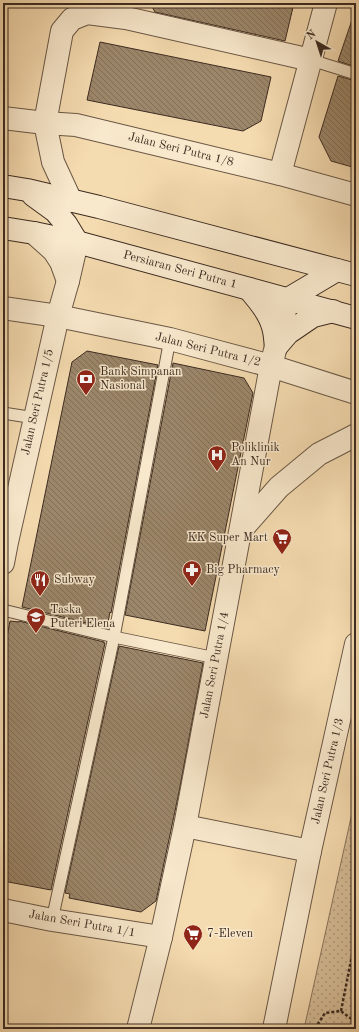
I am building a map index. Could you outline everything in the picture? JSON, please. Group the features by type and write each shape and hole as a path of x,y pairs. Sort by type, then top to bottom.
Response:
{"street":[{"path":"280,174 326,3"},
{"path":"71,201 53,162 45,123 62,31 72,19 86,13 122,11 311,60"},
{"name":"Jalan Seri Putra 1/8","path":"3,118 76,125 280,174 356,195"},
{"path":"3,186 28,190 346,273"},
{"path":"28,190 55,211 66,224 77,242"},
{"name":"Persiaran Seri Putra 1","path":"3,228 77,242 356,318"},
{"path":"34,233 54,251 61,262 68,281"},
{"name":"Jalan Seri Putra 1/5","path":"3,563 5,542 58,316 77,242"},
{"path":"288,299 346,273"},
{"path":"249,289 268,314 273,326 273,356"},
{"name":"Jalan Seri Putra 1/4","path":"138,1029 161,937 185,826 273,356 288,299"},
{"name":"Jalan Seri Putra 1/2","path":"3,308 58,316 170,339 273,356 356,393"},
{"path":"273,356 288,333 313,316 333,311"},
{"path":"241,530 279,487 319,454 356,435"},
{"name":"Jalan Seri Putra 1/3","path":"274,1029 310,851 356,644"},
{"path":"185,826 310,851"},
{"name":"Jalan Seri Putra 1/1","path":"3,910 52,920 161,937"}],"lane":[{"path":"311,60 356,74"},
{"path":"52,920 114,637 170,339"},
{"path":"3,413 34,418"},
{"path":"3,610 114,637 216,658"}],"path":[{"path":"341,1011 356,935"},
{"path":"316,1029 316,1026 325,1013 341,1011 353,1020 355,1029"}],"shaded area":[{"path":"356,795 356,1029 304,1029"}],"building":[{"path":"150,3 294,3 285,41 155,12"},
{"path":"353,17 356,18 356,67 338,61"},
{"path":"100,42 271,77 261,121 243,131 87,100"},
{"path":"338,76 356,81 356,168 331,161 319,137"},
{"path":"87,351 158,365 107,628 22,607 72,362"},
{"path":"173,363 244,378 253,393 205,631 125,615"},
{"path":"10,621 19,621 105,643 51,890 3,881 3,657"},
{"path":"119,646 203,663 179,792 156,901 141,912 69,898 70,894 65,893"}],"place":[{"name":"Bank Simpanan Nasional","path":"86,396"},
{"name":"Poliklinik An Nur","path":"217,472"},
{"name":"KK Super Mart","path":"282,555"},
{"name":"Big Pharmacy","path":"192,587"},
{"name":"Subway","path":"40,597"},
{"name":"Taska Puteri Elena","path":"36,634"},
{"name":"7-Eleven","path":"193,951"}]}
